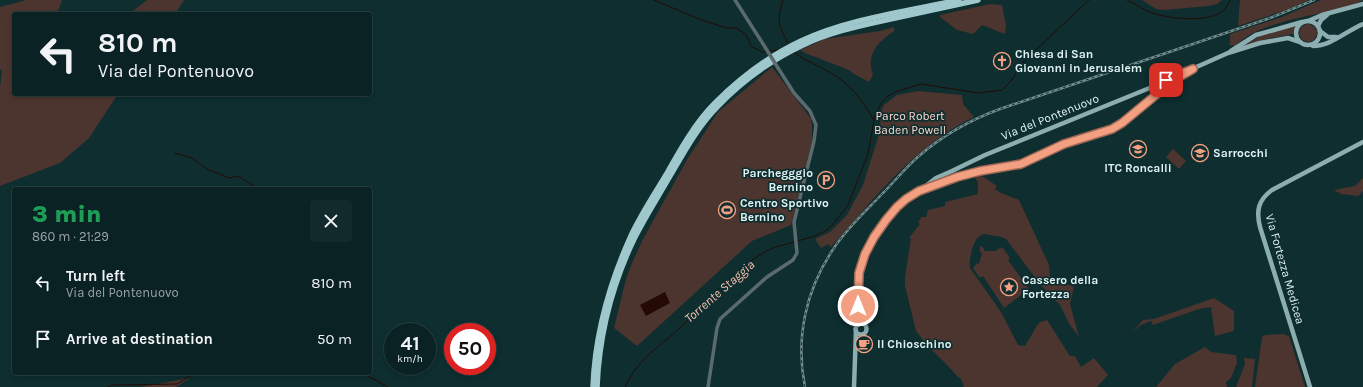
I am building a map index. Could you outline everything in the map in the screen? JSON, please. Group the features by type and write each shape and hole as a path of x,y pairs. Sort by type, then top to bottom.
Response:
{"highway":[{"path":"593,387 597,348 607,300 630,238 683,145 714,103 739,80 825,30 862,20 959,0"},
{"path":"802,43 864,25 978,0"},
{"path":"597,387 600,348 611,302 634,240 687,147 702,125 717,107 742,84 778,56"}],"main road":[{"path":"1228,53 1256,35 1363,4"},
{"path":"1318,26 1321,20 1329,13"},
{"path":"1308,21 1318,26 1320,31 1319,39 1313,44 1309,45"},
{"path":"1300,42 1296,36 1296,32 1297,28 1302,22"},
{"path":"861,325 857,302 860,264 877,232 891,213 899,204 919,191 972,173 1021,164 1064,144 1112,129 1122,123 1174,80 1193,69 1228,53 1254,44 1286,38 1309,45 1323,44 1363,24"},
{"path":"1320,31 1329,37 1340,36"},
{"name":"Via del Pontenuovo","path":"919,191 929,182 938,177 952,172 1000,149 1193,69"},
{"path":"1160,92 1164,86 1161,83"},
{"name":"Via Fortezza Medicea","path":"1310,387 1260,227 1258,205 1266,195 1276,187 1363,142"},
{"path":"938,177 937,181 941,183"},
{"path":"854,387 856,330 861,325"},
{"path":"855,345 860,335 866,332 866,327 861,325"},
{"path":"856,330 860,335"}],"street":[{"path":"708,387 717,328 720,319 771,273 795,258 797,247 794,226 795,215 814,141 816,125 810,111 794,93 735,0"}],"green space":[{"path":"26,0 62,0 58,12 12,12 12,96 117,96 89,138 60,163 0,186 0,87 2,70 0,70 0,7"},
{"path":"147,0 184,0 176,12 132,12"},
{"path":"1142,0 1222,0 1217,4 1209,6 1164,10 1156,9"},
{"path":"1240,0 1309,0 1286,10 1238,26"},
{"path":"1321,0 1363,0 1353,5 1282,22 1256,32 1235,46 1230,45 1230,34 1282,17"},
{"path":"990,4 1002,5 1006,25 1005,34 982,25 973,34 957,30 940,17 940,15"},
{"path":"1304,24 1312,24 1317,29 1315,40 1312,42 1304,42 1299,37 1299,29"},
{"path":"1295,26 1293,34 1266,39 1243,46 1262,35"},
{"path":"894,27 894,31 874,50 871,61 873,75 869,82 849,70 800,50 825,39 880,31"},
{"name":"Centro Sportivo Bernino","path":"772,67 811,119 812,126 812,142 791,225 752,241 637,346 614,328 626,279 643,239 688,158 718,112"},
{"name":"Parco Robert Baden Powell","path":"918,91 962,95 963,104 974,117 933,142 914,158 896,174 831,247 828,244 821,248 815,239 830,232 847,215 863,185 880,131 881,111 884,105 897,95"},
{"path":"1173,149 1186,161 1179,169 1166,157"},
{"path":"977,175 984,177 997,186 995,189 1001,193 1019,200 1049,265 1050,278 1074,287 1070,304 1079,337 1070,325 1060,305 1040,284 1006,239 986,234 980,236 972,248 970,268 1001,312 1018,345 1025,346 1038,324 1047,320 1070,356 1075,356 1081,367 1094,358 1108,375 1097,387 964,387 961,379 928,346 916,331 905,286 911,238 909,238 920,224 918,222 922,217 926,217 928,210 945,206 945,202 978,194 978,183 975,177"},
{"path":"1363,178 1363,191 1358,196 1341,194 1334,190 1355,186"},
{"path":"980,246 984,248 984,251 997,251 997,249 1003,248 1010,258 1008,260 1029,289 1004,308 983,276 980,278 973,268 977,263 979,264 982,253 980,252"},
{"path":"1214,298 1234,311 1234,331 1215,336 1211,307 1199,309 1153,325 1151,321 1141,325 1132,333 1143,320 1154,319"},
{"path":"1283,334 1289,336 1305,387 1255,387 1262,337 1265,335"},
{"path":"1205,347 1211,352 1236,355 1237,363 1231,378 1226,382 1227,387 1156,387 1175,364"},
{"path":"1244,358 1255,359 1252,387 1236,387 1245,364"},
{"path":"190,378 176,387 140,387"}],"shaded area":[{"path":"665,292 670,303 646,316 640,305"}],"waterway":[{"path":"654,0 701,20 727,28 737,28 746,35 751,46 765,52"},
{"path":"783,0 779,18 781,28 789,45"},
{"name":"Torrente Staggia","path":"798,241 815,236 827,230 848,205 868,154 875,115 882,102 887,97 895,92 921,84 978,93 1002,90 1011,81 1023,62 1089,0"},
{"name":"Torrente Staggia","path":"1127,0 1155,14 1185,19 1197,19 1218,14 1226,8 1230,0"},
{"path":"769,51 779,50"},
{"path":"794,52 843,81 860,99 873,119"},
{"path":"175,153 192,158 207,169 229,178 238,176 256,187"},
{"name":"Torrente Staggia","path":"625,387 637,367 683,325 731,277 752,260 767,251 778,246 794,242"},
{"path":"108,387 112,385 177,384 192,375"},
{"path":"366,375 388,387"}],"railway":[{"path":"805,387 802,369 802,332 810,297 824,264 839,241 851,227 887,188 928,148 957,129 1000,109 1270,18 1314,0"}],"place":[{"name":"Chiesa di San Giovanni in Jerusalem","path":"1002,61"},
{"name":"ITC Roncalli","path":"1138,149"},
{"name":"Sarrocchi","path":"1200,153"},
{"name":"Parchegggio Bernino","path":"826,180"},
{"name":"Centro Sportivo Bernino","path":"727,210"},
{"name":"Cassero della Fortezza","path":"1009,287"},
{"name":"Il Chioschino","path":"864,344"}],"route":[{"path":"858,306 858,276 862,261 871,241 899,204 919,191 957,177 980,171 1021,164 1064,144 1112,129 1122,123 1174,80 1193,69 1166,80"}]}
